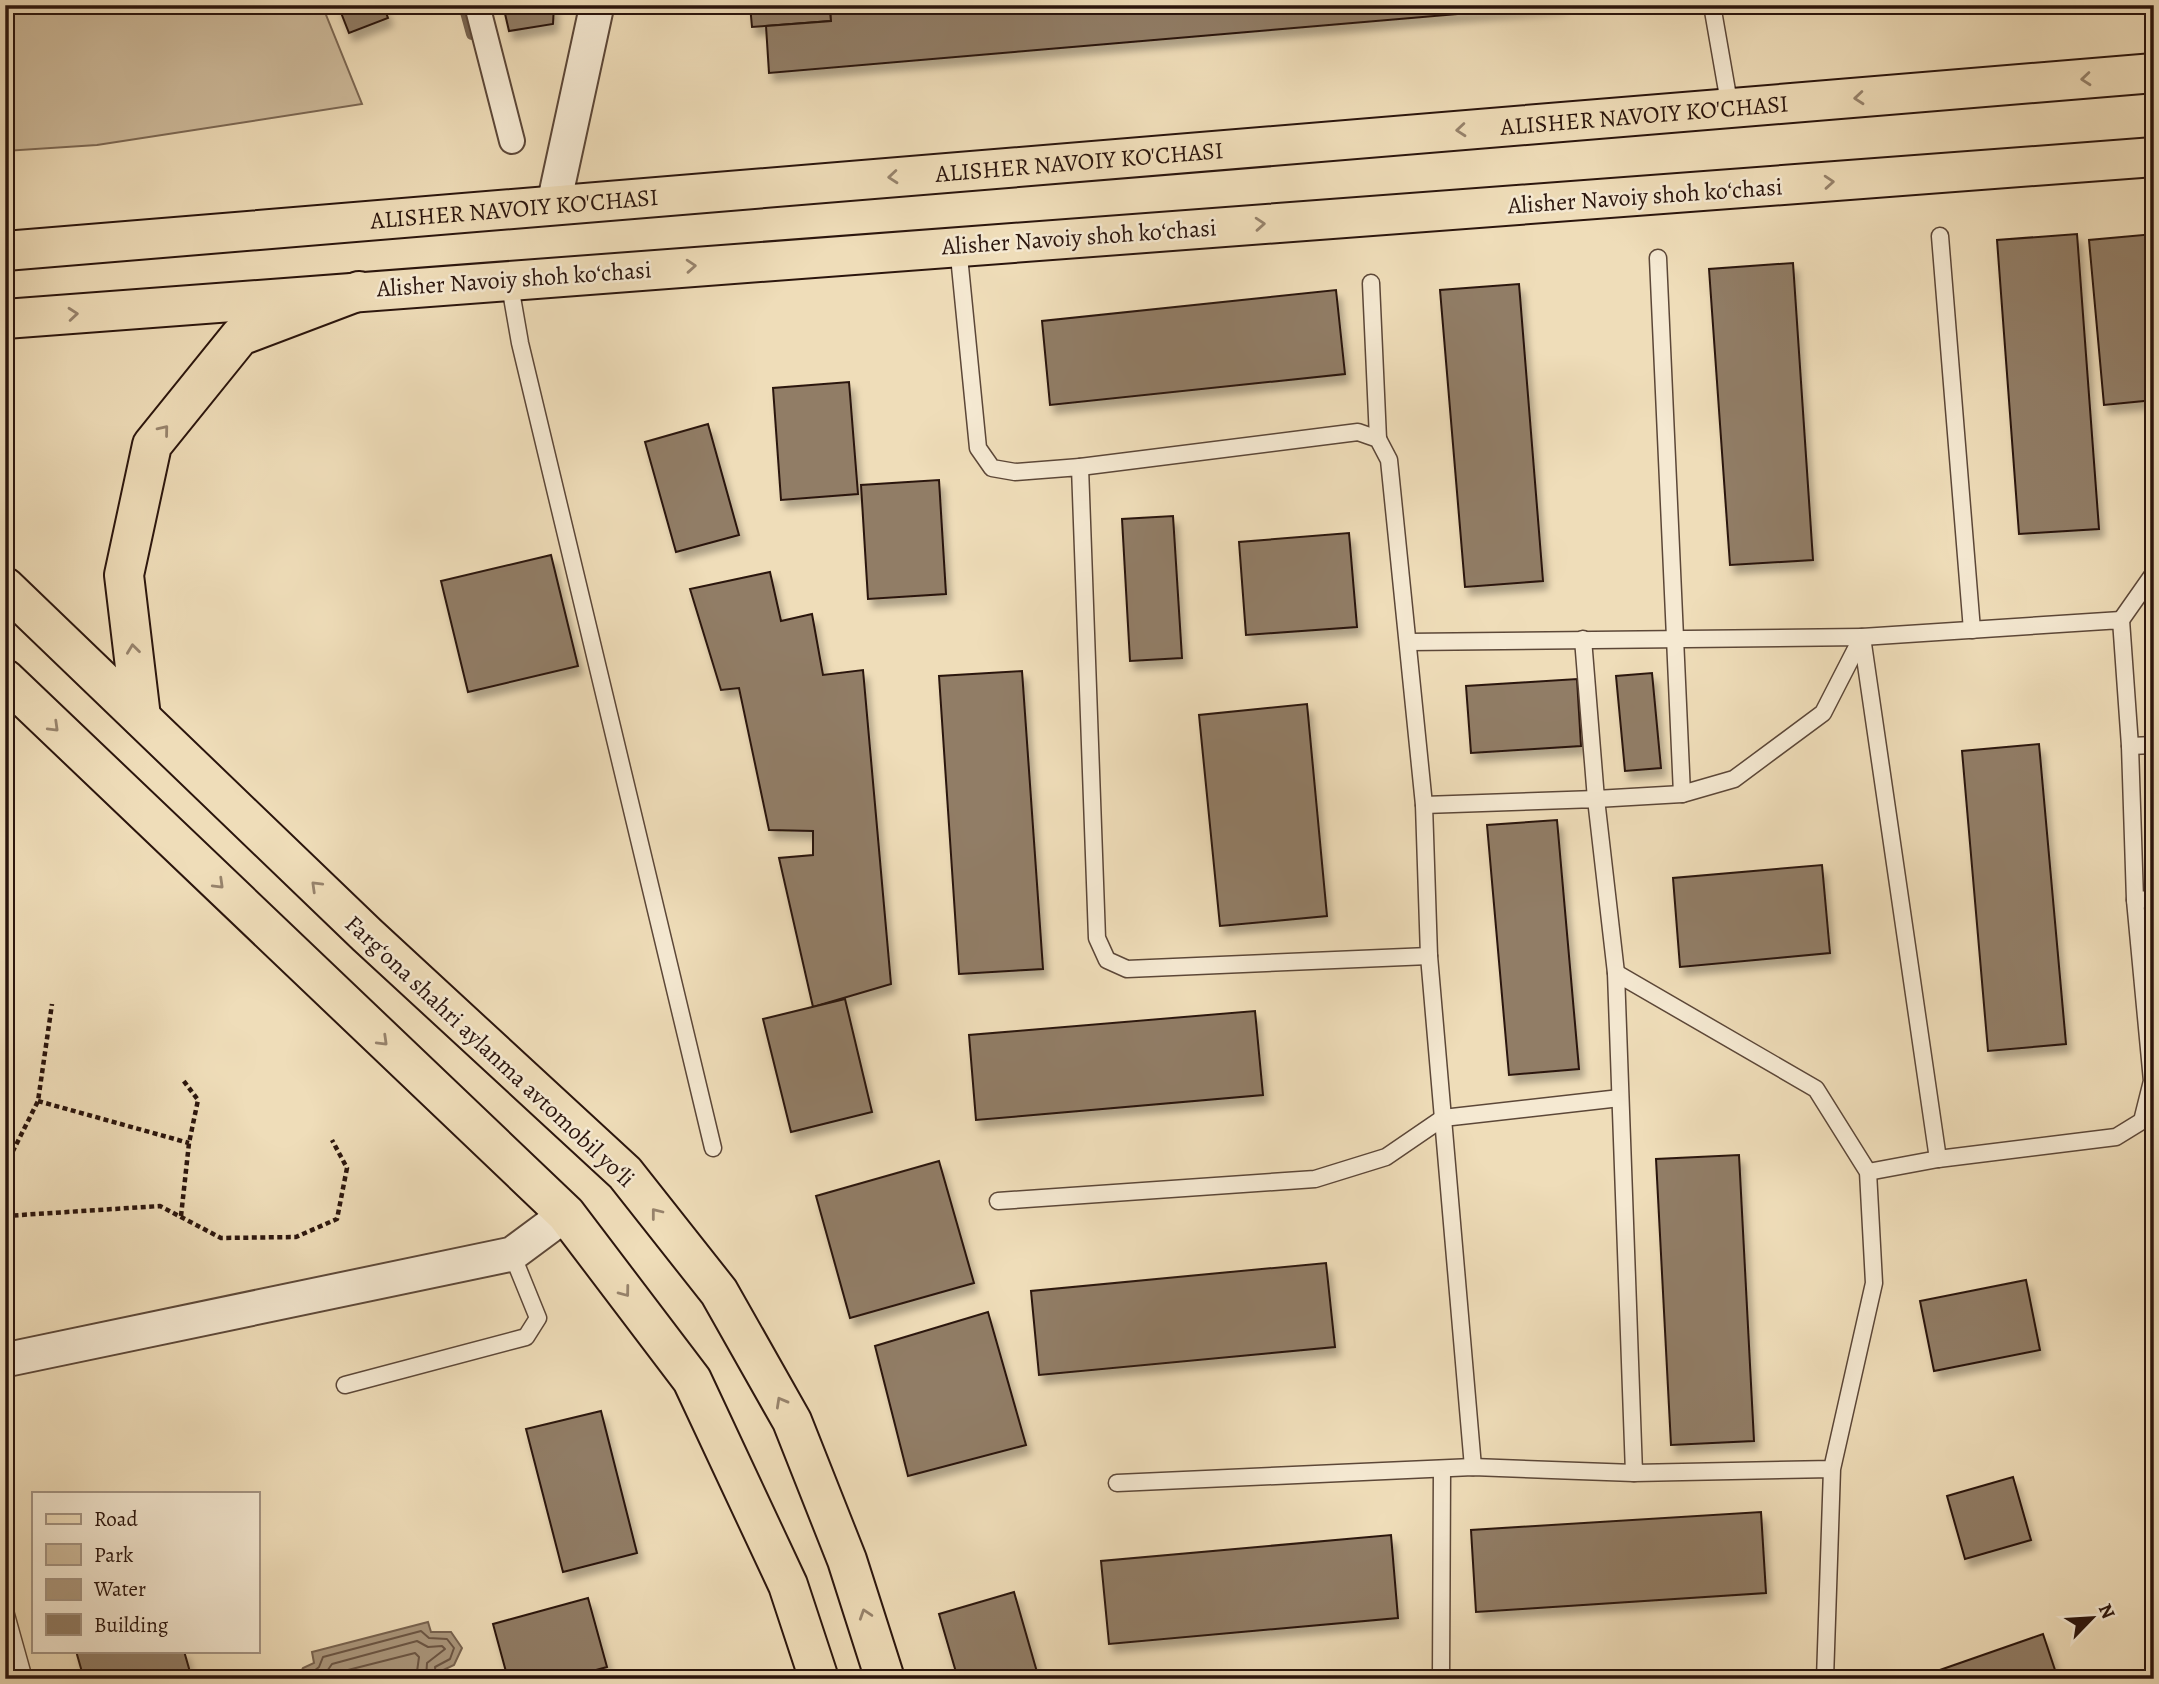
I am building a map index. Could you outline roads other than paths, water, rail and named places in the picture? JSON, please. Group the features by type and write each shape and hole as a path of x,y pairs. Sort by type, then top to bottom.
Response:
{"main road":[{"name":"ALISHER NAVOIY KO'CHASI","path":"5,251 554,203 2154,73"},
{"name":"Alisher Navoiy shoh koʻchasi","path":"5,319 2154,157"},
{"path":"141,717 124,575 152,445 240,336 359,291"},
{"name":"Fargʻona shahri aylanma avtomobil yoʻli","path":"5,587 367,935 625,1173 719,1292 792,1421 848,1560 885,1679"},
{"path":"5,679 566,1214 692,1380 788,1585 819,1679"}],"street":[{"path":"477,5 512,141"},
{"path":"554,203 597,5"},
{"path":"5,1360 512,1254 566,1214"}],"lane":[{"path":"1712,5 1730,108"},
{"path":"1940,236 1972,630"},
{"path":"958,246 978,448 992,468 1015,472 1080,467 1358,432 1378,439"},
{"path":"1658,258 1682,794"},
{"path":"509,280 520,343 713,1149"},
{"path":"1371,283 1378,439 1389,460 1424,804 1429,956 1473,1467"},
{"path":"1080,467 1097,938 1107,960 1127,969 1429,956"},
{"path":"1868,1172 1938,1159 2116,1137 2142,1121 2149,1106 2152,1081 2135,900 2130,746 2121,620 2154,573"},
{"path":"1408,642 1861,637 2121,620"},
{"path":"1424,804 1682,794 1734,779 1823,713 1861,637"},
{"path":"1861,637 1938,1159"},
{"path":"1583,639 1596,799 1616,973 1634,1473"},
{"path":"2130,746 2154,744"},
{"path":"2135,900 2154,899"},
{"path":"1616,973 1816,1090 1868,1172 1874,1283 1832,1469 1825,1679"},
{"path":"998,1201 1315,1180 1386,1157 1443,1118 1620,1098"},
{"path":"345,1385 526,1337 538,1318 512,1254"},
{"path":"1117,1483 1473,1467 1634,1473 1832,1469"},
{"path":"1441,1679 1442,1470"},
{"path":"5,1611 24,1679"}],"water":[{"path":"428,1622 431,1632 451,1632 462,1648 454,1665 441,1671 443,1679 297,1679 303,1668 314,1663 312,1652"}],"waterway":[{"path":"464,5 472,34"}]}
